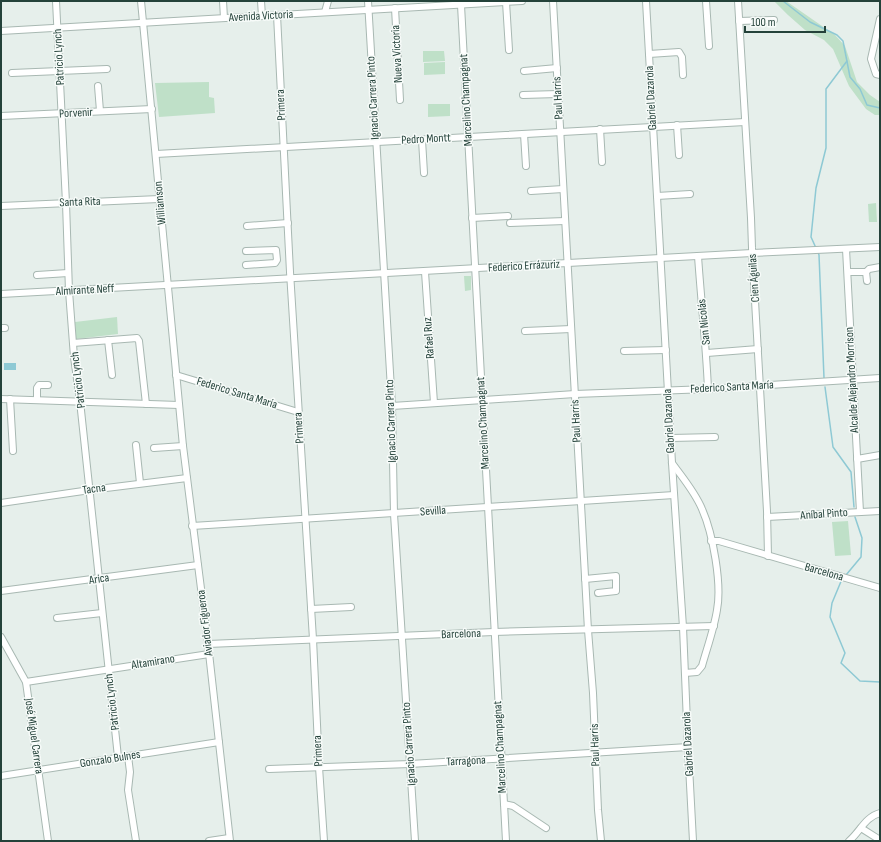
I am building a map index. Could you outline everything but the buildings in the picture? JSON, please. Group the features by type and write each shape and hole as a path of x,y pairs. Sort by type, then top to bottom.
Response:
{"street":[{"name":"Patricio Lynch","path":"56,1 68,274 73,343 118,757"},
{"name":"Williamson","path":"141,1 179,405"},
{"path":"224,1 224,18"},
{"path":"261,1 262,16"},
{"path":"325,12 328,1"},
{"name":"Ignacio Carrera Pinto","path":"368,1 392,406 394,514 415,841"},
{"name":"Avenida Victoria","path":"1,31 368,10 434,4 461,5 522,1"},
{"name":"Paul Harris","path":"553,1 585,579 593,693 598,810 601,841"},
{"name":"Gabriel Dazarola","path":"646,1 670,438 683,627 693,841"},
{"path":"706,1 709,46"},
{"name":"Cien Águilas","path":"738,1 751,218 768,556"},
{"path":"506,2 509,50"},
{"name":"Marcelino Champagnat","path":"461,5 506,841"},
{"name":"Nueva Victoria","path":"395,8 400,100"},
{"name":"Primera","path":"277,15 298,412 324,841"},
{"path":"880,19 871,59 876,74 880,75"},
{"path":"739,21 774,20"},
{"path":"649,54 679,52 682,57 684,75"},
{"path":"524,71 557,68"},
{"path":"12,73 107,69"},
{"path":"98,86 100,111"},
{"path":"523,95 558,94"},
{"name":"Porvenir","path":"1,116 152,109"},
{"name":"Pedro Montt","path":"156,154 745,122"},
{"path":"677,125 679,155"},
{"path":"600,129 602,162"},
{"path":"524,134 526,166"},
{"path":"422,140 424,173"},
{"path":"531,191 563,189"},
{"path":"657,196 690,194"},
{"name":"Santa Rita","path":"1,206 159,199"},
{"path":"472,218 489,221 508,216"},
{"path":"510,223 565,221"},
{"path":"247,226 288,223"},
{"name":"Federico Errázuriz","path":"168,286 291,278 880,247"},
{"path":"246,251 274,249 277,253 277,260 275,263 246,265"},
{"name":"Alcalde Alejandro Morrison","path":"846,249 860,512"},
{"path":"277,253 289,252"},
{"name":"San Nicolás","path":"698,256 702,316 707,352 708,389"},
{"path":"848,272 866,272 869,268 880,267"},
{"name":"Rafael Ruz","path":"425,272 434,403"},
{"path":"866,272 867,281"},
{"path":"37,275 68,274"},
{"name":"Almirante Neff","path":"1,294 69,292 168,286"},
{"path":"525,331 571,329"},
{"path":"73,343 137,338 139,341 146,404"},
{"path":"108,340 112,375"},
{"path":"429,342 437,341"},
{"path":"624,351 666,350"},
{"path":"707,352 758,350"},
{"name":"Federico Santa María","path":"176,375 298,412"},
{"name":"Federico Santa María","path":"392,406 575,394 708,389 852,381 880,378"},
{"path":"37,400 37,388 39,386 48,385"},
{"path":"1,399 179,405"},
{"path":"10,399 13,451"},
{"name":"Aviador Figueroa","path":"179,405 182,446 208,644 229,840"},
{"path":"670,438 715,437"},
{"path":"136,445 140,483"},
{"path":"154,448 182,446"},
{"path":"857,459 880,455"},
{"path":"672,463 702,508 716,560 719,598 714,626 702,666 697,672 685,673"},
{"name":"Tacna","path":"1,503 140,483 187,478"},
{"name":"Sevilla","path":"192,526 674,495"},
{"name":"Aníbal Pinto","path":"767,517 880,511"},
{"path":"711,540 768,556"},
{"name":"Barcelona","path":"768,556 880,588"},
{"name":"Arica","path":"1,591 198,565"},
{"path":"585,579 616,576 616,591 598,593"},
{"path":"311,609 351,607"},
{"path":"57,618 102,613"},
{"name":"Barcelona","path":"208,644 494,632 714,626"},
{"name":"José Miguel Carrera","path":"1,637 26,682 48,841"},
{"name":"Altamirano","path":"26,682 209,654"},
{"name":"Gonzalo Bulnes","path":"1,776 219,742"},
{"name":"Tarragona","path":"269,768 410,764 688,747"},
{"path":"128,756 130,772 128,790 136,841"},
{"path":"504,804 513,806 546,828"},
{"path":"849,841 871,817 880,813"},
{"path":"861,828 880,840"},
{"path":"209,841 229,840"}],"green space":[{"path":"774,1 786,1 835,35 845,46 857,82 870,95 880,102 880,115 875,115 866,109 849,86 833,49 824,40 805,30"},
{"path":"423,51 444,51 445,61 423,62"},
{"path":"445,62 445,74 424,75 424,63"},
{"path":"209,82 209,97 214,98 215,113 159,117 155,83"},
{"path":"428,104 450,104 450,116 428,117"},
{"path":"876,203 877,222 869,222 868,204"},
{"path":"464,276 471,276 471,290 465,291"},
{"path":"117,317 118,334 76,339 75,322"},
{"path":"848,521 851,555 835,556 832,522"}],"water":[{"path":"4,363 16,363 16,370 4,370"}],"waterway":[{"path":"783,1 810,22 837,35 843,41 850,77 860,89 867,105 880,108"},
{"path":"816,248 811,237 816,188 826,148 826,89 847,61"},
{"path":"818,252 824,378"},
{"path":"825,387 833,447 851,472 854,507"},
{"path":"846,575 861,557 862,538 855,517"},
{"path":"842,579 832,603 830,617 845,653 841,663 860,681 880,682"}]}
